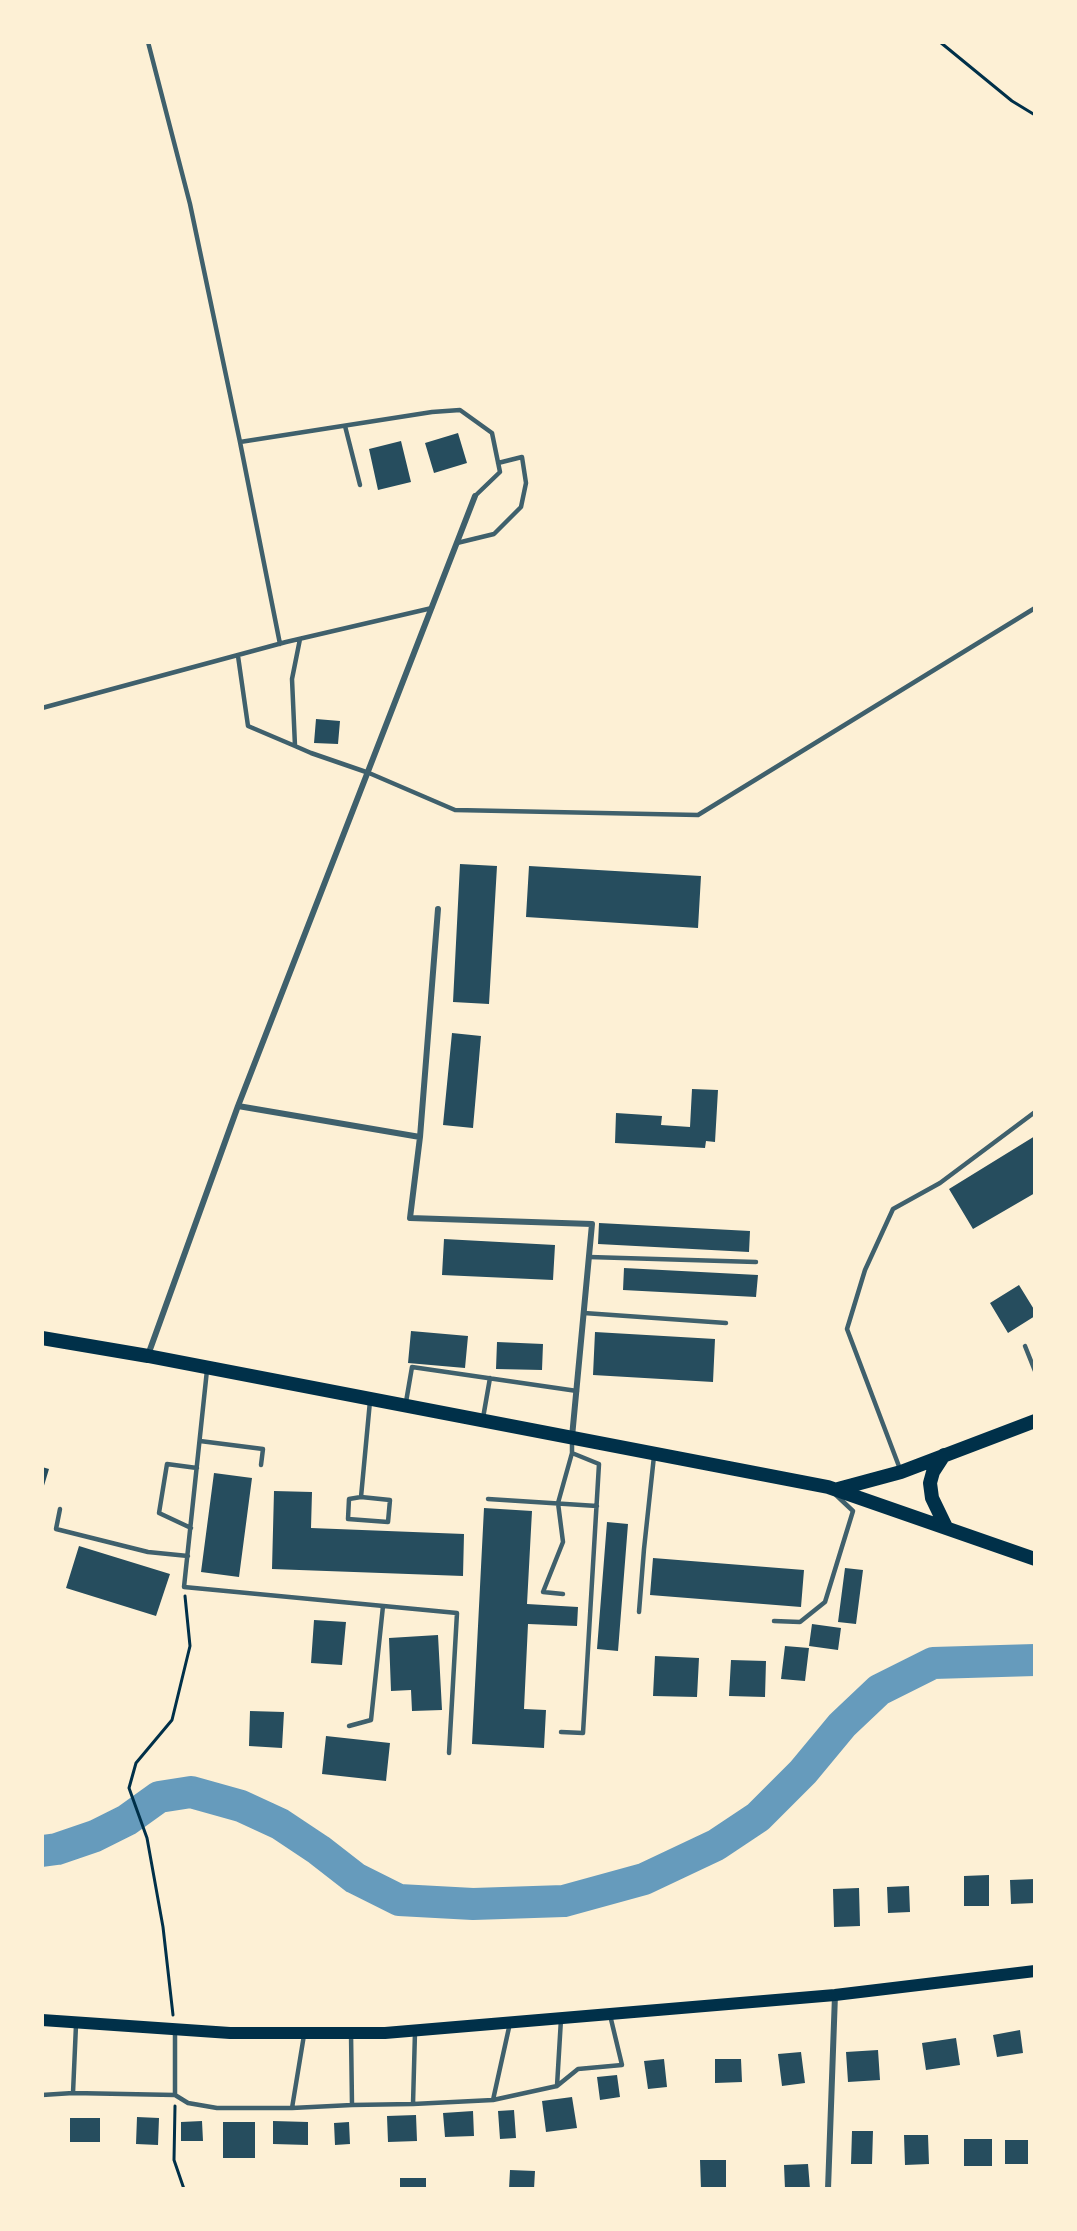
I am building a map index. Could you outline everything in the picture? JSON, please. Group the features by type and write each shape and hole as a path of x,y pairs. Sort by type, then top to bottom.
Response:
{"main road":[{"path":"42,1338 207,1367 833,1488 1035,1559"},
{"path":"833,1488 901,1472 1035,1421"},
{"path":"944,1455 933,1472 930,1483 932,1498 946,1527"},
{"path":"42,2020 230,2033 415,2031 835,1995 1035,1971"}],"street":[{"path":"148,1356 238,1106 475,496"},
{"path":"438,909 420,1137 410,1218 592,1224 572,1438"},
{"path":"238,1106 420,1137"},
{"path":"828,2189 835,1995"}],"lane":[{"path":"148,42 190,204 280,644"},
{"path":"240,442 432,412 460,410 492,433 500,472 475,496"},
{"path":"345,426 360,485"},
{"path":"457,543 494,534 521,507 526,483 522,457 498,463"},
{"path":"42,708 280,644 432,608"},
{"path":"238,656 248,726 311,753 369,773 455,810 698,814 1035,608"},
{"path":"295,746 292,679 300,639"},
{"path":"901,1472 847,1329 865,1270 893,1209 940,1183 1035,1112"},
{"path":"589,1257 756,1262"},
{"path":"584,1313 726,1323"},
{"path":"1025,1346 1035,1371"},
{"path":"207,1367 184,1587 457,1613 449,1753"},
{"path":"406,1406 412,1367 576,1391"},
{"path":"483,1421 490,1378"},
{"path":"361,1497 370,1399"},
{"path":"563,1594 543,1592 563,1542 558,1503 572,1453 572,1438"},
{"path":"200,1441 264,1449 261,1465"},
{"path":"561,1732 583,1733 599,1464 572,1453"},
{"path":"639,1612 655,1453"},
{"path":"191,1528 159,1513 167,1464 197,1468"},
{"path":"774,1621 800,1622 825,1602 853,1511 833,1488"},
{"path":"361,1497 390,1500 388,1522 348,1519 350,1499 361,1497"},
{"path":"488,1500 597,1506"},
{"path":"60,1509 56,1529 148,1552 188,1556"},
{"path":"349,1726 371,1720 383,1606"},
{"path":"42,2095 73,2093 175,2095 188,2103 217,2109 493,2100 557,2086 578,2069 622,2065 610,2014"},
{"path":"557,2086 561,2018"},
{"path":"73,2093 77,2022"},
{"path":"493,2100 510,2022"},
{"path":"175,2029 175,2095"},
{"path":"413,2104 415,2031"},
{"path":"292,2108 305,2033"},
{"path":"351,2033 352,2104"}],"path":[{"path":"940,42 1012,101 1035,115"},
{"path":"175,2029 163,1927 147,1838 129,1788 136,1763 172,1720 190,1646 184,1587"},
{"path":"175,2095 174,2160 184,2189"}],"building":[{"path":"458,433 467,463 434,473 425,443"},
{"path":"401,441 411,482 378,490 369,449"},
{"path":"316,719 340,721 338,744 314,743"},
{"path":"460,864 497,866 489,1004 453,1002"},
{"path":"529,866 701,876 698,928 526,917"},
{"path":"452,1033 481,1036 473,1128 443,1125"},
{"path":"692,1089 718,1090 715,1142 706,1141 705,1148 615,1143 616,1113 662,1116 661,1125 690,1127"},
{"path":"1035,1136 1035,1193 973,1229 949,1189"},
{"path":"599,1223 750,1231 749,1252 598,1244"},
{"path":"444,1239 555,1245 553,1280 442,1275"},
{"path":"624,1268 758,1275 756,1297 623,1290"},
{"path":"1019,1285 1035,1311 1035,1316 1008,1333 990,1303"},
{"path":"411,1331 468,1336 465,1368 408,1363"},
{"path":"595,1332 715,1339 713,1382 593,1375"},
{"path":"497,1342 543,1344 542,1370 496,1369"},
{"path":"42,1467 49,1469 43,1489 42,1489"},
{"path":"214,1473 252,1478 239,1577 201,1572"},
{"path":"274,1491 312,1492 311,1528 464,1534 463,1576 272,1569"},
{"path":"484,1508 532,1511 527,1604 578,1607 577,1626 528,1624 524,1709 546,1710 544,1748 472,1744"},
{"path":"607,1522 628,1524 618,1651 597,1649"},
{"path":"79,1546 170,1574 156,1616 66,1588"},
{"path":"653,1558 804,1570 801,1607 650,1595"},
{"path":"845,1568 863,1570 856,1624 838,1622"},
{"path":"314,1620 346,1622 342,1665 311,1663"},
{"path":"812,1624 841,1628 838,1650 809,1646"},
{"path":"438,1635 442,1710 412,1711 411,1690 391,1691 389,1638"},
{"path":"785,1646 809,1648 805,1681 781,1679"},
{"path":"655,1656 699,1658 697,1697 653,1696"},
{"path":"731,1660 766,1661 765,1697 729,1696"},
{"path":"250,1711 284,1712 282,1748 249,1746"},
{"path":"326,1736 390,1743 386,1781 322,1774"},
{"path":"989,1875 989,1906 964,1906 964,1876"},
{"path":"1035,1879 1035,1903 1011,1904 1010,1880"},
{"path":"909,1886 910,1912 888,1913 887,1887"},
{"path":"859,1888 860,1926 834,1927 833,1889"},
{"path":"1020,2030 1023,2053 997,2057 993,2035"},
{"path":"956,2038 960,2065 926,2070 922,2043"},
{"path":"878,2050 880,2080 848,2082 846,2052"},
{"path":"801,2052 805,2083 782,2086 778,2054"},
{"path":"664,2059 667,2087 648,2089 644,2061"},
{"path":"715,2059 741,2059 742,2082 715,2083"},
{"path":"617,2075 620,2097 600,2100 597,2077"},
{"path":"572,2097 577,2128 546,2132 542,2101"},
{"path":"514,2110 516,2138 500,2139 498,2111"},
{"path":"473,2111 474,2136 445,2137 443,2113"},
{"path":"416,2115 417,2141 388,2142 387,2116"},
{"path":"137,2117 159,2118 158,2145 136,2144"},
{"path":"70,2118 100,2118 100,2142 70,2142"},
{"path":"202,2121 203,2141 181,2141 181,2122"},
{"path":"273,2121 308,2122 308,2145 273,2144"},
{"path":"223,2122 255,2122 255,2158 223,2158"},
{"path":"349,2122 350,2144 335,2145 334,2123"},
{"path":"852,2131 873,2131 872,2164 851,2164"},
{"path":"904,2135 928,2135 929,2164 905,2165"},
{"path":"964,2139 992,2139 992,2166 964,2166"},
{"path":"1005,2140 1028,2140 1028,2164 1005,2164"},
{"path":"700,2160 726,2160 726,2189 701,2189"},
{"path":"808,2164 810,2189 785,2189 784,2165"},
{"path":"510,2170 535,2171 534,2189 509,2189"},
{"path":"400,2178 426,2178 426,2189 400,2189"},
{"path":"340,2187 367,2187 367,2189 340,2189"}],"waterway":[{"path":"42,1851 57,1849 95,1836 127,1820 159,1797 191,1792 241,1806 280,1824 355,1878 399,1900 473,1904 564,1901 644,1879 716,1845 758,1817 803,1772 842,1725 879,1690 933,1663 1035,1660"}]}
